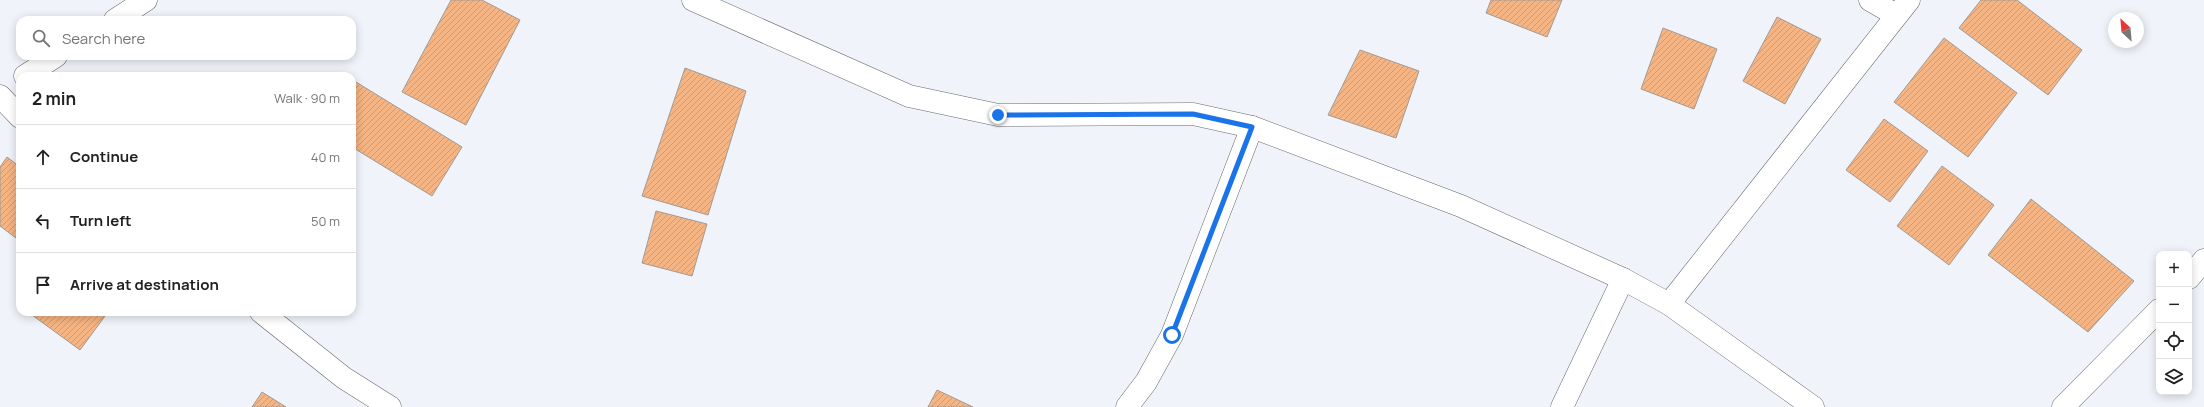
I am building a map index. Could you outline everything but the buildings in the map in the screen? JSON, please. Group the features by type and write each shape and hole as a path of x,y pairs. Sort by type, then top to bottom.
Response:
{"street":[{"path":"121,16 146,0"},
{"path":"693,0 909,96 998,115 1193,114 1252,127 1461,206 1623,279 1669,304 1813,407"},
{"path":"1669,304 1903,8 1870,0"},
{"path":"31,72 50,60"},
{"path":"16,83 0,95 16,112"},
{"path":"1127,407 1146,382 1172,335 1252,127"},
{"path":"2192,274 2204,260"},
{"path":"1562,407 1623,279"},
{"path":"2063,407 2156,313"},
{"path":"266,316 344,378 390,407"}],"route":[{"path":"998,115 1193,114 1252,127 1172,335"}]}
